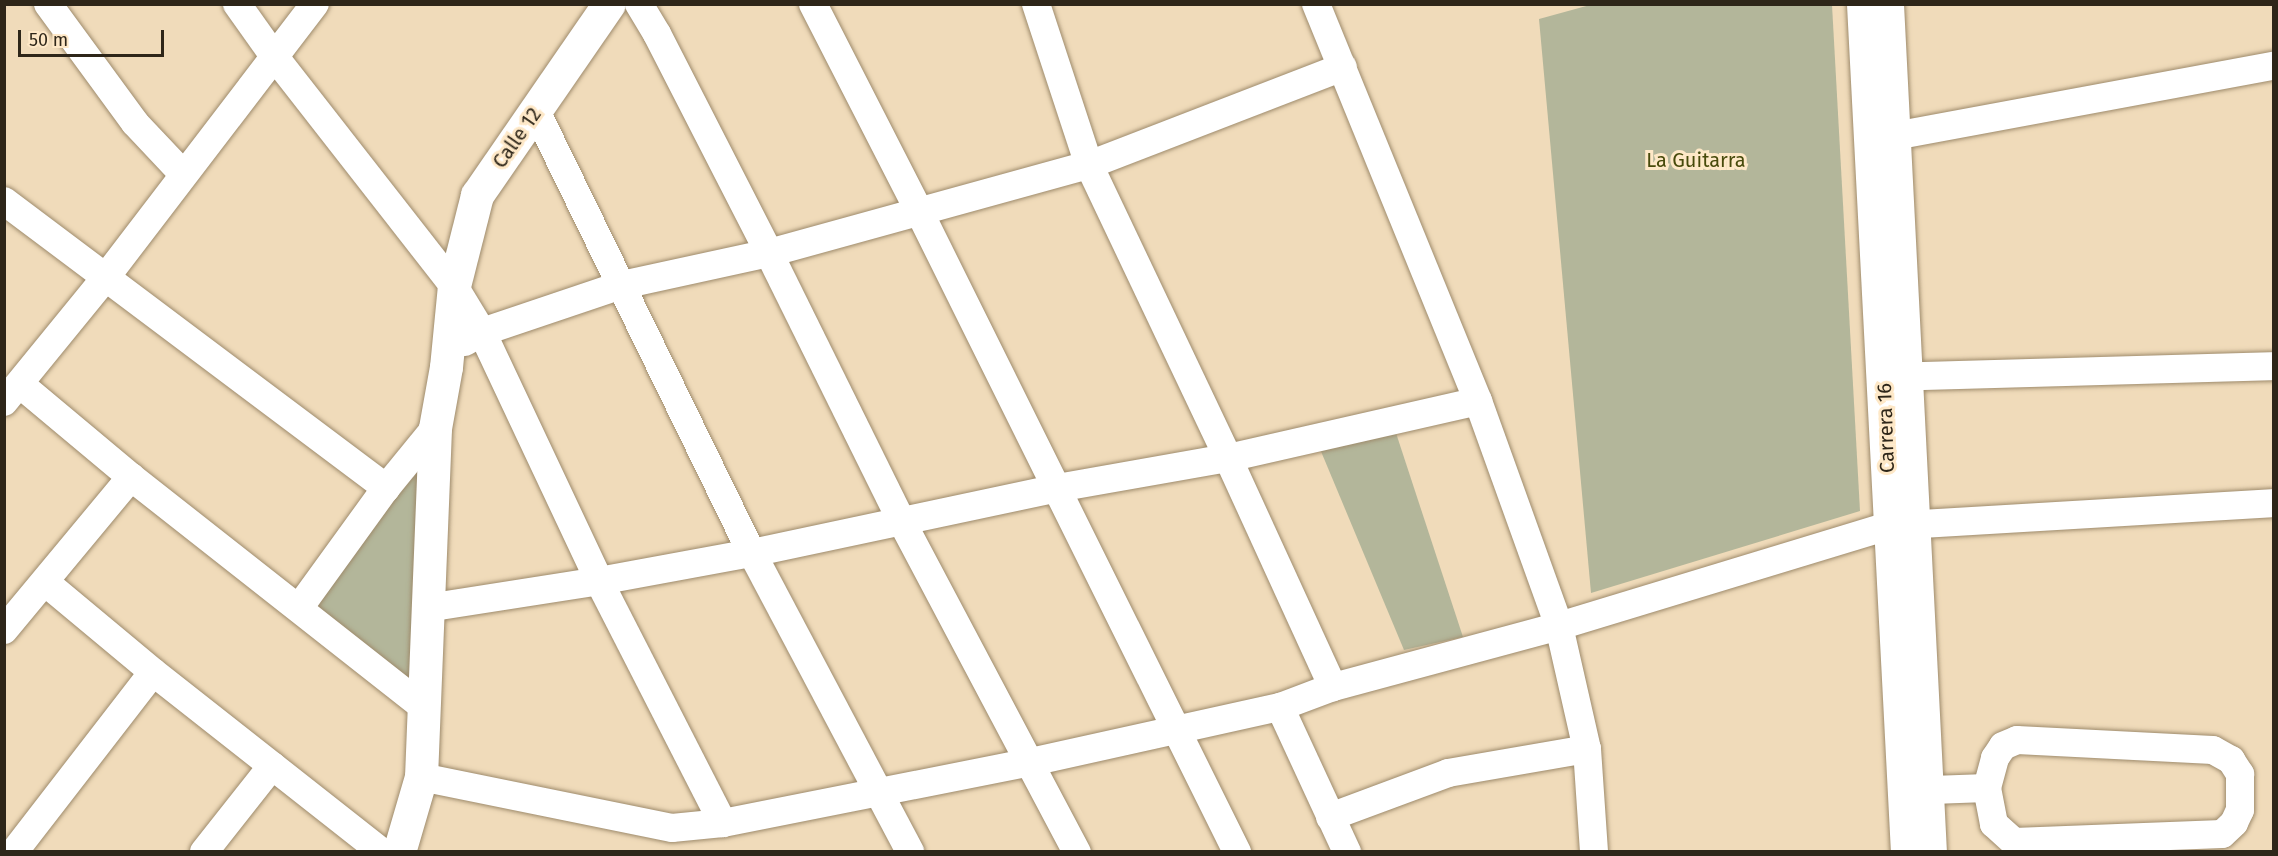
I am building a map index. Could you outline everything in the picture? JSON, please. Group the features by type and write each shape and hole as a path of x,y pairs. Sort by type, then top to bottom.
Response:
{"main road":[{"name":"Calle 12","path":"379,850 421,777 422,706 435,428 447,352 454,286 477,195 609,4"},
{"name":"Carrera 16","path":"1863,4 1883,139"},
{"name":"Carrera 16","path":"1887,4 1883,139 1902,525 1916,790 1930,852"},
{"name":"Carrera 16","path":"1907,852 1916,790"}],"street":[{"path":"48,4 135,123 183,174"},
{"path":"237,4 274,56 454,286 482,332 599,581 723,823"},
{"path":"315,4 13,393 131,477 422,706"},
{"path":"639,4 657,34 770,253 902,522 1077,852"},
{"path":"813,4 919,211 1237,852"},
{"path":"1036,4 1089,165 1228,458 1333,687"},
{"path":"1316,4 1478,400 1558,626 1587,748 1594,852"},
{"path":"1883,139 2274,66"},
{"path":"447,352 482,332 622,285 770,253 1089,165 1343,67"},
{"path":"536,111 752,553 910,852"},
{"path":"4,201 386,488"},
{"path":"1895,377 2274,366"},
{"path":"428,608 599,581 752,553 1057,488 1228,458 1478,400"},
{"path":"299,609 386,488 435,428"},
{"path":"4,630 131,477"},
{"path":"421,777 672,828 723,823 878,794 1280,707 1333,687 1558,626 1902,525 2274,502"},
{"path":"45,582 153,672 379,850"},
{"path":"15,852 153,672"},
{"path":"1280,707 1347,852"},
{"path":"2017,740 2213,750 2231,760 2240,774 2240,810 2234,823 2222,834 2014,842 1994,824 1987,788 1995,758 2003,746 2017,740"},
{"path":"1330,817 1448,773 1587,748"},
{"path":"204,852 273,766"},
{"path":"1916,790 1987,788"}],"green space":[{"name":"La Guitarra","path":"1590,5 1832,5 1860,511 1591,593 1539,19"},
{"path":"1395,430 1463,637 1404,650 1320,449"},
{"path":"424,453 413,689 310,606"}]}
